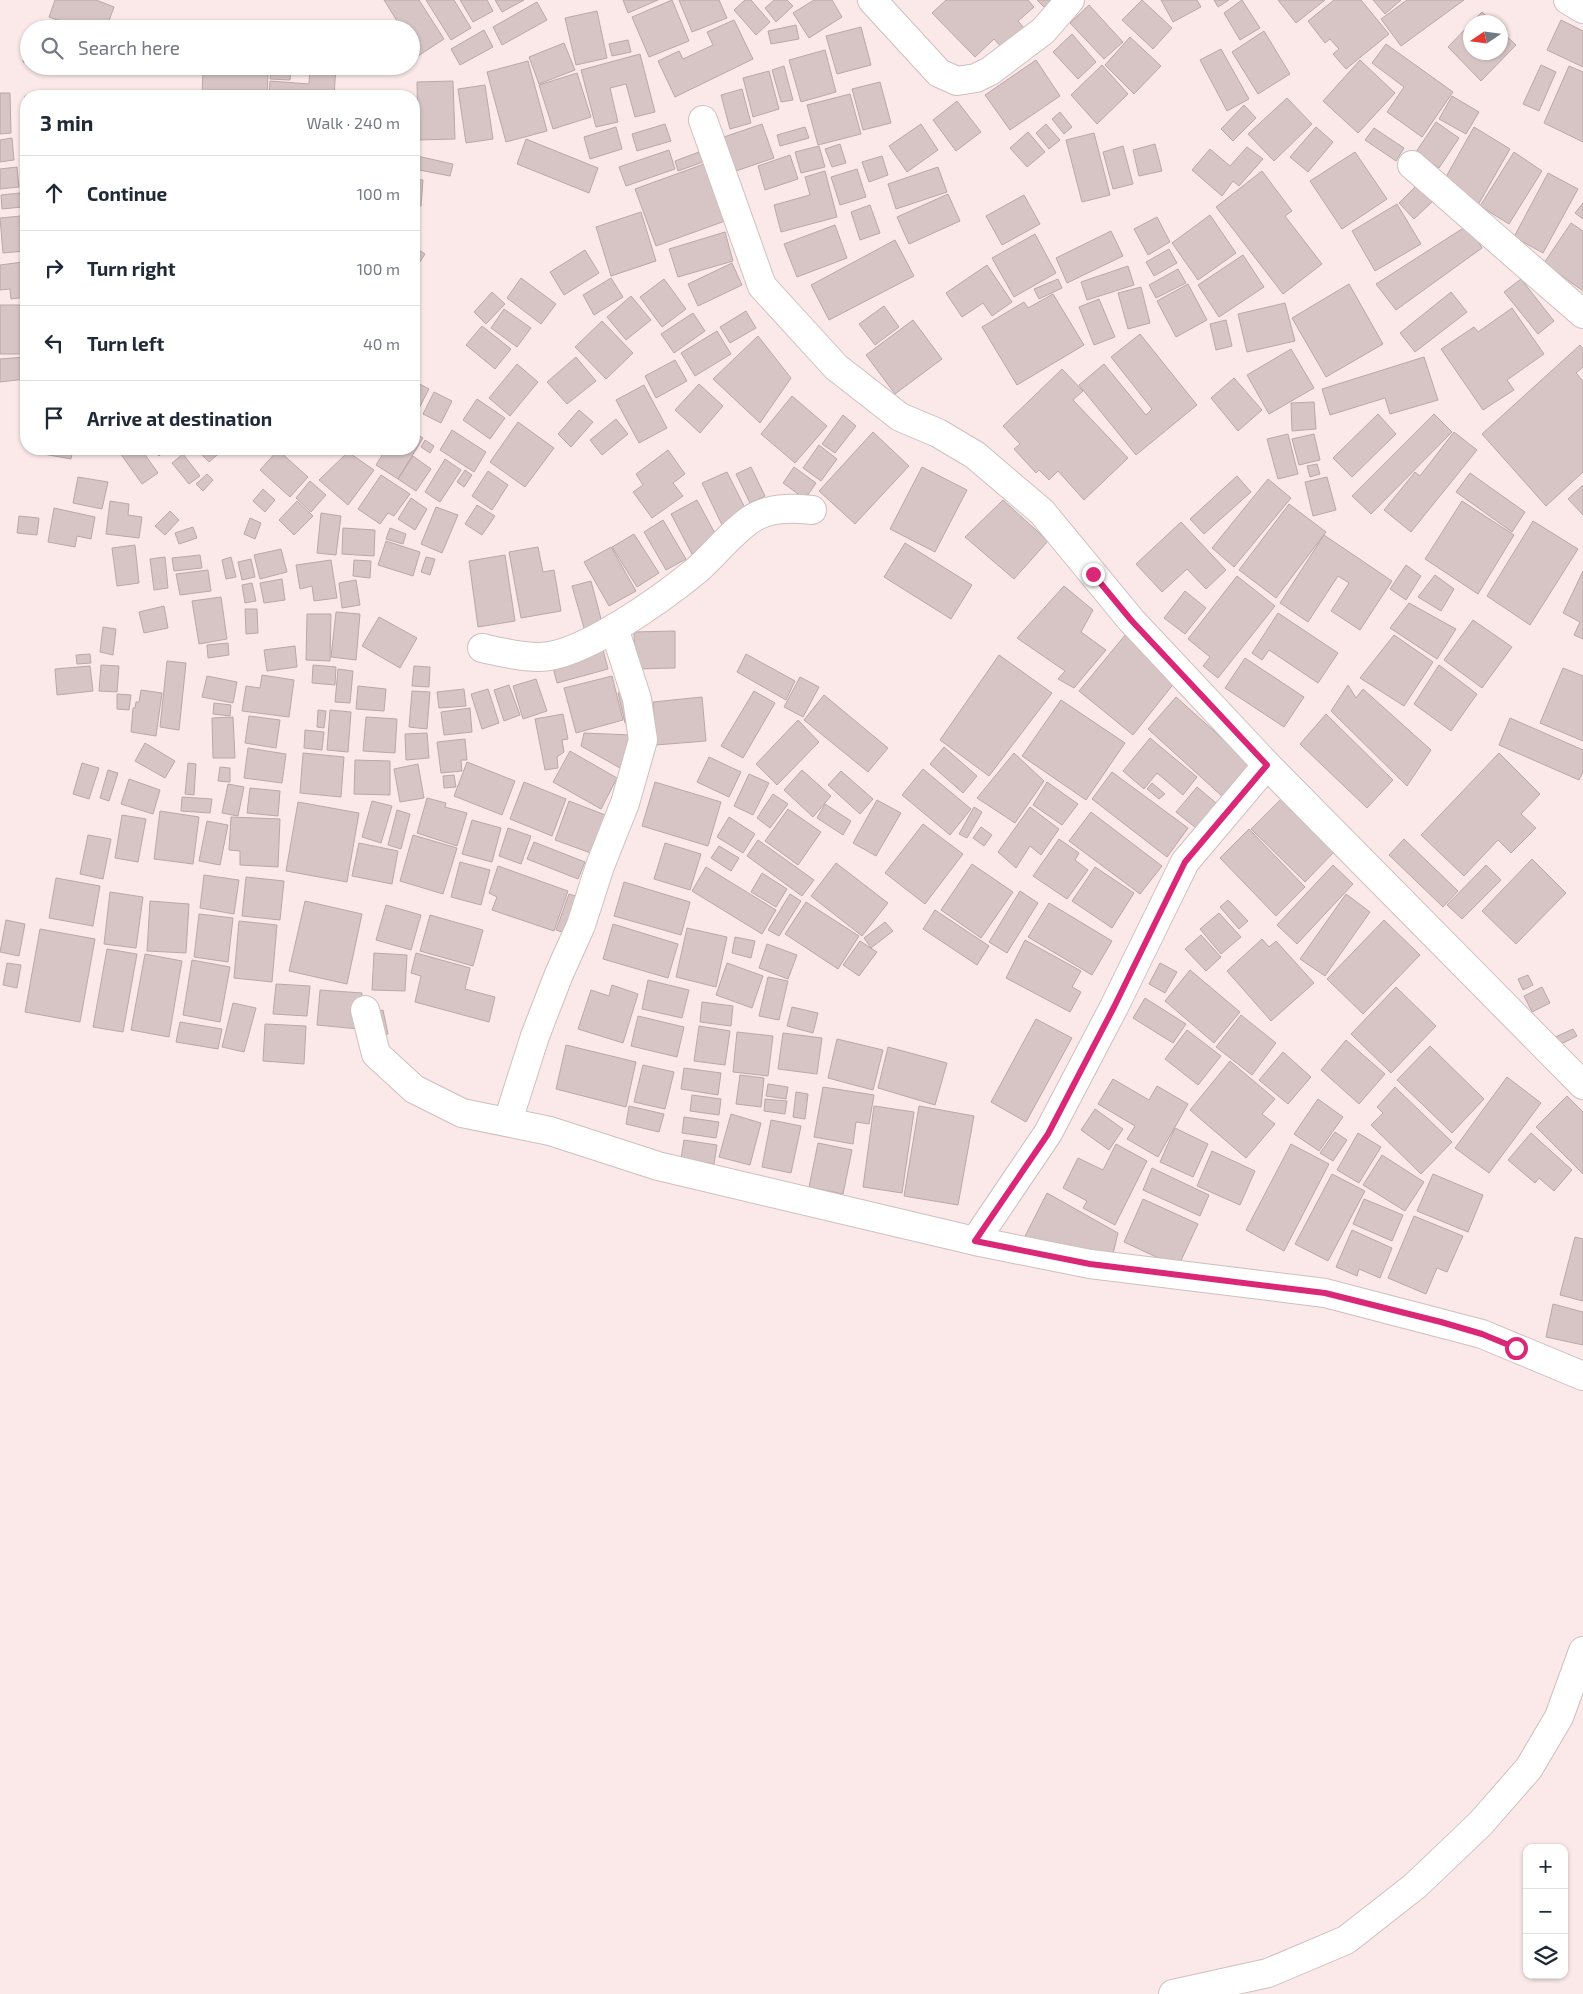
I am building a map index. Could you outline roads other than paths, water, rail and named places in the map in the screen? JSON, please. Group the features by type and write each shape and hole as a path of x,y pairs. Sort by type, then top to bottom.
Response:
{"street":[{"path":"872,0 939,73 957,81 976,78 990,71 1043,31 1070,0"},
{"path":"1568,0 1583,9"},
{"path":"703,120 762,286 836,367 900,416 938,433 975,455 1042,512 1131,620 1267,765 1583,1085"},
{"path":"1412,165 1583,314"},
{"path":"482,648 540,658 561,653 614,628 697,570 750,519 769,511 790,508 812,510"},
{"path":"508,1121 535,1036 559,974 581,925 600,866 625,803 643,740 637,699 614,628"},
{"path":"975,1241 1048,1134 1114,1007 1185,862 1267,765"},
{"path":"365,1010 376,1054 414,1089 462,1113 550,1131 658,1166 975,1241 1090,1264 1325,1293 1482,1334 1583,1376"},
{"path":"1173,1994 1268,1973 1346,1940 1416,1886 1481,1823 1529,1768 1559,1717 1583,1652"}]}
